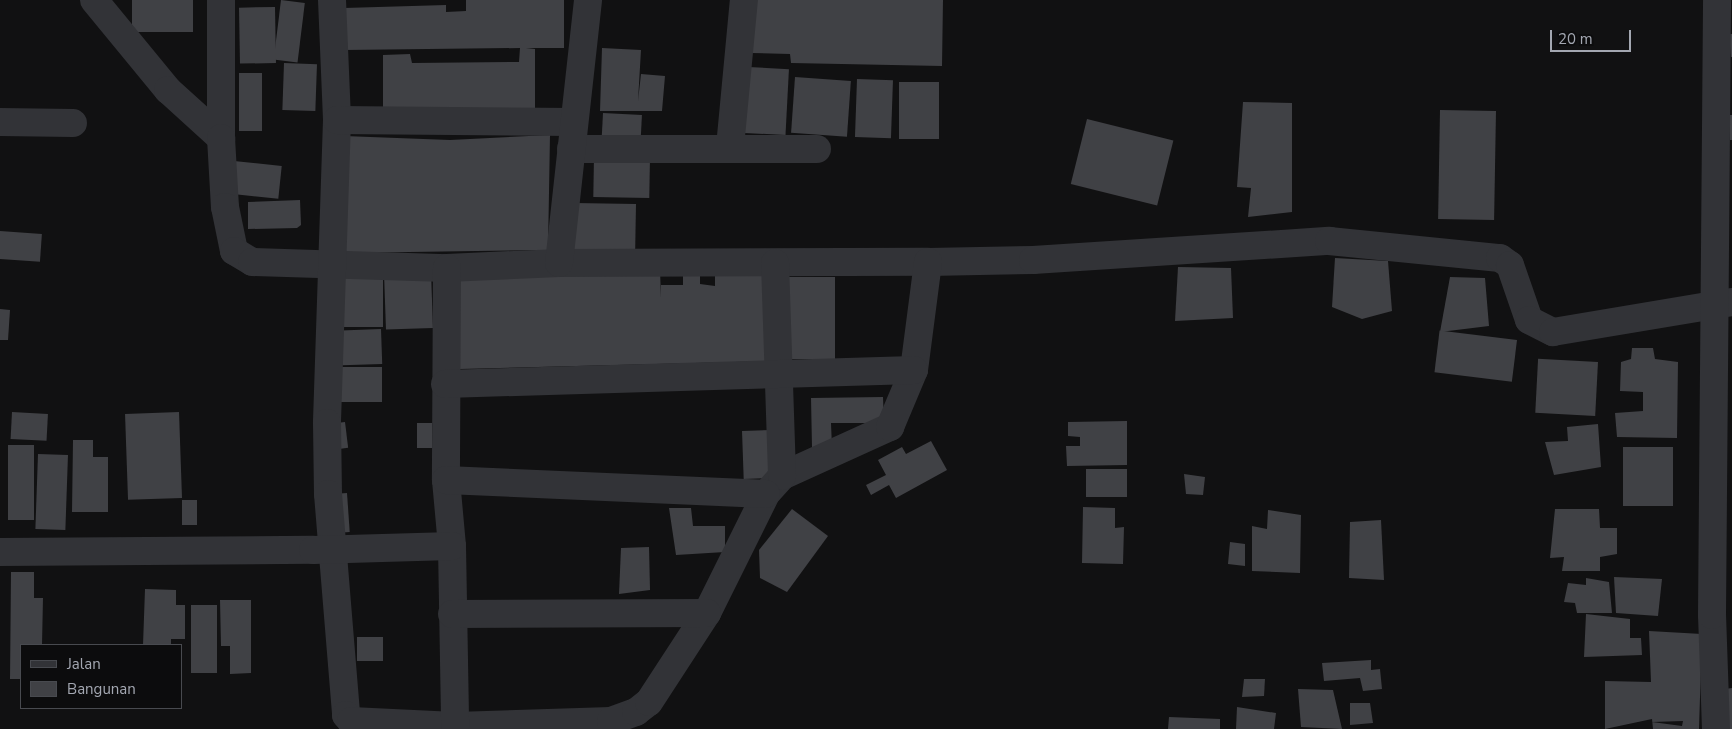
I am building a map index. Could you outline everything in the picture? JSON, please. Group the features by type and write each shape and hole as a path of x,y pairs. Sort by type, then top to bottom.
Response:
{"street":[{"path":"94,0 168,90 221,138"},
{"path":"221,0 221,138 225,207 234,251 252,262 447,268 559,263 1033,260 1329,241 1500,258 1510,265 1529,320 1553,332 1724,303"},
{"path":"332,0 337,120 334,265 327,423 328,494 348,719 355,722 455,726 611,721 636,712 649,702 707,613 774,485 775,262"},
{"path":"559,263 588,0"},
{"path":"730,147 744,0"},
{"path":"1716,729 1722,615 1724,303 1717,0"},
{"path":"337,120 574,122"},
{"path":"0,122 73,123"},
{"path":"571,149 730,147 817,149"},
{"path":"446,480 774,485 888,430 914,370 928,262"},
{"path":"447,268 446,480 452,546 455,726"},
{"path":"446,384 914,370"},
{"path":"0,552 334,550 452,546"},
{"path":"452,614 707,613"}],"building":[{"path":"132,0 193,0 193,32 132,32"},
{"path":"281,0 305,3 298,62 274,60"},
{"path":"466,0 564,0 564,48 526,48 535,49 535,109 383,110 383,55 410,54 412,63 519,62 520,48 345,50 344,8 446,5 446,12 466,11"},
{"path":"752,0 943,0 942,66 791,63 790,54 751,53"},
{"path":"275,7 276,63 240,64 239,8"},
{"path":"1729,34 1732,34 1732,57 1731,57"},
{"path":"602,48 641,50 638,101 641,74 665,76 662,111 600,111"},
{"path":"284,63 317,64 315,111 282,110"},
{"path":"748,67 789,69 785,135 745,133"},
{"path":"239,73 262,73 262,131 239,131"},
{"path":"795,77 851,81 847,137 791,133"},
{"path":"857,79 893,80 891,138 855,137"},
{"path":"899,82 939,82 939,139 899,139"},
{"path":"1243,102 1292,103 1292,212 1248,217 1251,188 1237,187"},
{"path":"1440,110 1496,111 1494,220 1438,219"},
{"path":"603,113 642,115 641,138 602,136"},
{"path":"1729,115 1732,115 1732,140 1730,140"},
{"path":"1087,119 1173,141 1157,206 1071,184"},
{"path":"550,135 548,250 342,253 344,136 450,140"},
{"path":"594,156 650,157 649,198 593,197"},
{"path":"234,161 282,166 278,199 231,194"},
{"path":"300,200 301,225 297,228 248,229 248,202"},
{"path":"574,203 636,204 635,251 573,250"},
{"path":"0,231 42,234 40,262 0,259"},
{"path":"1335,258 1388,261 1392,311 1362,319 1332,307"},
{"path":"1178,267 1231,268 1233,318 1175,321"},
{"path":"660,269 661,298 661,285 683,285 683,273 700,273 700,284 715,286 715,274 770,270 769,361 460,369 454,278"},
{"path":"340,271 383,271 383,327 340,327"},
{"path":"431,272 433,328 386,330 384,274"},
{"path":"781,277 835,277 835,359 781,359"},
{"path":"1450,277 1485,278 1489,326 1440,332"},
{"path":"0,309 10,310 8,340 0,340"},
{"path":"381,329 382,364 342,365 341,330"},
{"path":"1440,330 1517,340 1512,382 1434,372"},
{"path":"1632,348 1653,348 1655,359 1678,362 1677,438 1617,437 1615,413 1643,411 1643,392 1620,391 1621,362 1631,359"},
{"path":"1538,359 1598,362 1595,416 1535,413"},
{"path":"335,367 382,367 382,402 335,402"},
{"path":"883,397 884,423 831,423 832,447 812,448 811,398"},
{"path":"12,412 48,414 47,441 11,439"},
{"path":"179,412 182,498 128,500 125,414"},
{"path":"1127,421 1127,465 1067,466 1066,446 1080,446 1080,437 1068,436 1068,422"},
{"path":"345,422 348,448 335,449 332,424"},
{"path":"417,423 432,423 432,448 417,448"},
{"path":"1598,424 1601,467 1554,475 1545,442 1568,441 1567,427"},
{"path":"772,430 774,478 744,479 742,431"},
{"path":"73,440 93,440 93,457 108,457 108,512 72,512"},
{"path":"931,441 947,470 896,498 889,485 871,495 866,485 886,475 878,460 902,447 906,454"},
{"path":"8,445 34,445 34,520 8,520"},
{"path":"1623,447 1673,447 1673,506 1623,506"},
{"path":"38,454 68,455 65,530 35,529"},
{"path":"1086,469 1127,469 1127,497 1086,497"},
{"path":"1184,474 1205,477 1203,495 1186,494"},
{"path":"347,493 350,532 336,533 333,494"},
{"path":"182,500 197,500 197,525 182,525"},
{"path":"1083,507 1115,508 1115,528 1124,527 1123,564 1082,563"},
{"path":"669,508 691,508 693,526 725,526 725,552 676,555"},
{"path":"792,509 828,536 787,592 760,578 759,550"},
{"path":"1555,509 1599,509 1600,528 1617,528 1617,554 1600,557 1600,571 1562,571 1564,557 1550,558"},
{"path":"1268,510 1301,515 1300,573 1252,571 1252,526 1267,529"},
{"path":"1381,520 1384,580 1349,578 1350,522"},
{"path":"1230,542 1245,544 1245,566 1228,564"},
{"path":"649,547 650,590 619,594 621,548"},
{"path":"11,572 34,572 34,598 43,598 42,644 20,644 20,679 10,679"},
{"path":"1614,577 1662,579 1658,616 1616,613"},
{"path":"1586,578 1609,582 1612,613 1577,613 1575,603 1564,602 1568,583 1586,585"},
{"path":"145,589 176,590 176,605 185,605 185,639 171,639 171,644 143,644"},
{"path":"220,600 251,600 251,673 230,674 230,646 221,646"},
{"path":"191,605 217,605 217,673 191,673"},
{"path":"1586,614 1630,619 1630,638 1641,638 1642,655 1584,657"},
{"path":"1649,631 1702,634 1699,729 1653,729 1652,722 1652,719 1605,729 1605,681 1651,682","holes":["1683,721 1682,726 1652,722"]},
{"path":"357,637 383,637 383,661 357,661"},
{"path":"1371,660 1371,670 1380,669 1382,689 1363,691 1360,678 1324,681 1322,663"},
{"path":"1244,679 1265,679 1264,696 1242,697"},
{"path":"1732,688 1732,729 1724,729 1725,689"},
{"path":"1298,689 1333,690 1342,729 1301,727"},
{"path":"1350,703 1370,703 1373,723 1350,725"},
{"path":"1237,707 1276,713 1274,729 1236,729"},
{"path":"1169,717 1220,719 1220,729 1168,729"}]}
